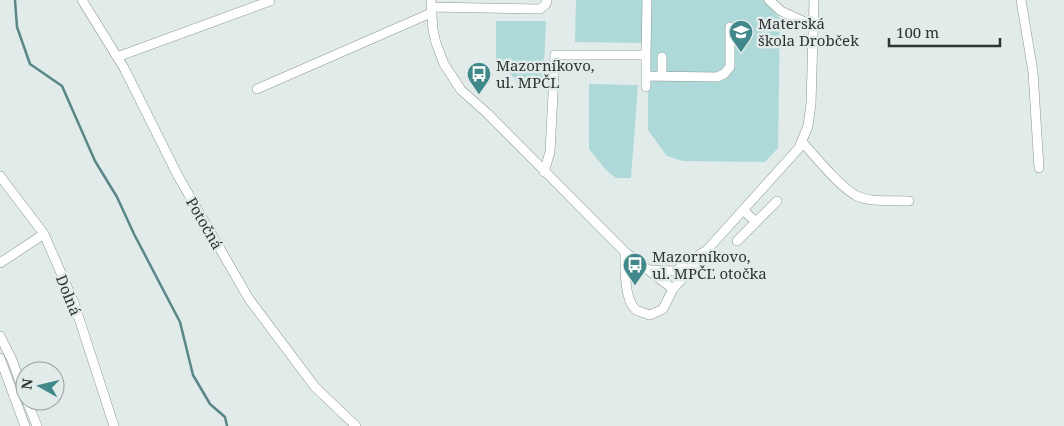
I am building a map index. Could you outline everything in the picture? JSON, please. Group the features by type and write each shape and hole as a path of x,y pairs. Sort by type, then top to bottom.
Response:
{"street":[{"name":"Potočná","path":"82,0 117,56 178,176 249,299 315,386 356,426"},
{"path":"257,89 431,6 540,9 546,4 547,0"},
{"path":"646,86 647,0"},
{"path":"769,0 780,11 814,26"},
{"path":"625,252 629,300 635,309 650,315 663,309 673,290 706,250 799,148 808,126 811,104 814,0"},
{"path":"1021,0 1033,72 1039,168"},
{"path":"117,56 270,1"},
{"path":"431,6 436,43 444,64 461,90 488,114 625,252 673,290"},
{"path":"646,76 717,77 724,74 730,68 730,28"},
{"path":"544,172 550,152 554,55 646,55"},
{"path":"662,57 662,76"},
{"path":"802,142 855,195 870,200 909,201"},
{"name":"Dolná","path":"0,176 44,234 74,303 114,426"},
{"path":"737,241 777,201"},
{"path":"743,210 756,222"},
{"path":"0,263 44,234"},
{"path":"650,270 675,271 706,250"},
{"path":"0,336 15,368"},
{"path":"0,358 25,426"},
{"path":"31,411 37,426"}],"shaded area":[{"path":"576,0 644,0 644,43 575,42"},
{"path":"653,0 763,0 780,18 778,148 765,162 683,161 667,156 648,130 648,86 651,72 649,68 649,2"},
{"path":"496,21 546,21 543,86 541,88 526,88 521,85 496,59"},
{"path":"589,84 638,85 631,178 616,178 606,170 589,149"}],"waterway":[{"path":"15,0 17,27 30,64 62,86 95,161 117,197 180,322 193,375 210,404 225,417 227,426"}],"place":[{"name":"Materská škola Drobček","path":"741,53"},
{"name":"Mazorníkovo, ul. MPČL","path":"479,95"},
{"name":"Mazorníkovo, ul. MPČĽ otočka","path":"635,286"}]}
